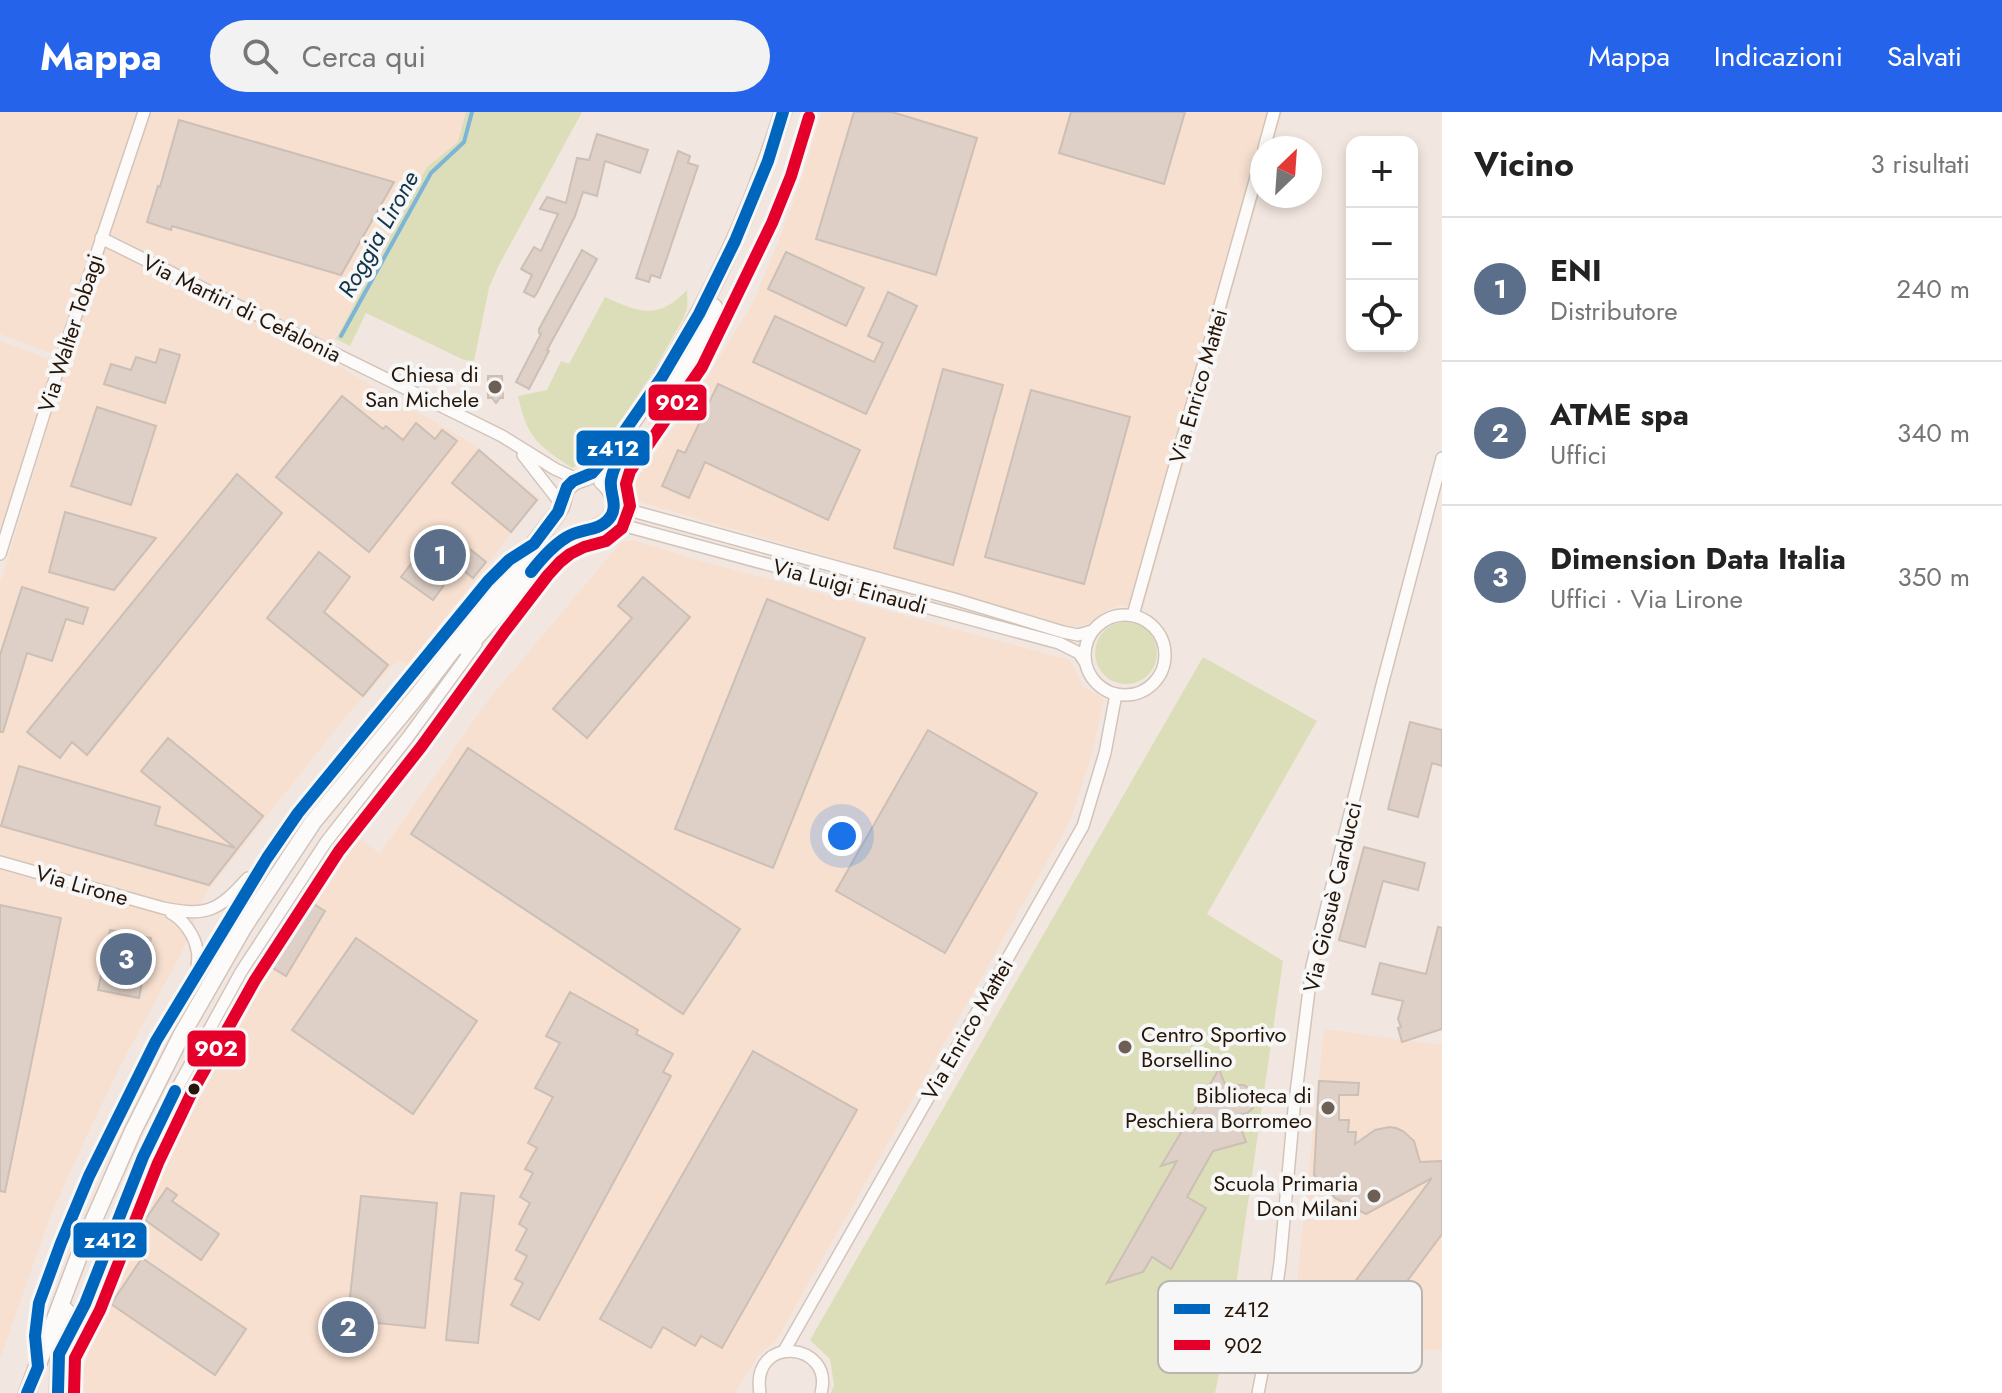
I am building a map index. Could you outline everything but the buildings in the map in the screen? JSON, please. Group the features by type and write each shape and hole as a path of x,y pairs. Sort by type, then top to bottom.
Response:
{"main road":[{"path":"591,529 571,523 565,516 562,505 566,489 594,471 608,455 675,354 711,291 755,194 783,112"},
{"path":"610,488 619,459 688,360 702,333 757,217 776,171 794,112"},
{"path":"421,691 492,621 553,547 573,534 599,527 611,513 614,497 610,488 599,479 581,478"},
{"path":"27,1393 114,1171 158,1079 236,940 313,822 421,691 562,505"},
{"path":"58,1393 59,1354 72,1274"}],"street":[{"name":"Via Walter Tobagi","path":"0,554 144,112"},
{"path":"1267,136 1274,112"},
{"name":"Via Enrico Mattei","path":"1133,615 1250,199"},
{"name":"Via Martiri di Cefalonia","path":"101,238 512,442 555,469 581,478"},
{"name":"Via Martiri di Cefalonia","path":"512,442 562,505"},
{"name":"Via Giosuè Carducci","path":"1277,1281 1312,966 1442,458"},
{"name":"Via Luigi Einaudi","path":"611,513 954,599 1063,632 1078,635 1092,631"},
{"name":"Via Luigi Einaudi","path":"611,513 1059,643 1079,653 1085,662"},
{"path":"38,1367 35,1336 39,1303 61,1243 115,1122 156,1041 197,971 267,858 313,794 488,581 509,560 534,544"},
{"path":"1122,614 1133,615 1146,619 1156,628 1163,639 1165,665 1160,676 1141,692 1116,694 1105,690 1089,673 1085,651 1092,631 1100,623 1122,614"},
{"path":"59,1354 85,1304 164,1112 241,972 326,842 408,737 492,621"},
{"name":"Via Enrico Mattei","path":"760,1393 758,1383 765,1362 784,1351 1083,826 1105,753 1116,694"},
{"name":"Via Lirone","path":"0,862 186,913 211,910 232,896 267,858"},
{"name":"Via Lirone","path":"163,908 177,916 193,937 198,950 197,971"},
{"path":"784,1351 804,1353 813,1359 822,1377 821,1393"},
{"name":"Via Giosuè Carducci","path":"1258,1393 1262,1373"}],"shaded area":[{"path":"0,112 466,112 458,142 427,167 326,359 473,444 540,498 407,665 398,660 347,715 206,893 181,954 125,1057 50,1217 0,1360 0,584 68,359 0,334"},
{"path":"822,112 1283,112 1276,136 1250,136 1250,208 1256,208 1143,609 1120,605 1107,610 1089,624 1072,627 633,500 629,490 688,408 752,304 799,187"},
{"path":"0,341 60,363 0,554"},
{"path":"633,540 1070,660 1084,687 1104,699 1092,754 1070,821 776,1341 758,1356 735,1393 86,1393 80,1381 98,1319 136,1223 132,1219 210,1058 242,1004 354,835 380,853 489,699 621,542"},
{"name":"Scuola Primaria Don Milani","path":"1324,1029 1442,1045 1442,1350 1422,1350 1422,1281 1297,1281"}],"green space":[{"path":"466,112 582,112 498,267 489,288 474,361 464,360 366,313 350,346 336,339 427,167 458,142"},
{"path":"687,290 687,308 679,326 640,393 599,446 572,468 542,446 525,422 518,396 547,390 561,361 569,364 605,297 648,311 667,306"},
{"path":"1126,622 1148,631 1157,653 1148,675 1126,684 1104,675 1095,653 1104,631"},
{"name":"Centro Sportivo Borsellino","path":"1203,657 1317,721 1207,914 1283,961 1237,1281 1158,1281 1158,1373 1219,1373 1215,1393 831,1393 834,1385 830,1359 810,1340"}],"waterway":[{"name":"Roggia Lirone","path":"341,336 431,173 464,142 472,112"}],"transit line":[{"name":"z412","path":"27,1393 38,1367 35,1336 39,1303 89,1176 156,1041 267,858 298,813 488,581 509,560 534,544 558,512 567,487 592,473 608,455 662,377 699,314 735,241 768,161 783,112"},
{"name":"902","path":"74,1393 75,1358 100,1310 158,1163 191,1094 255,980 339,851 421,747 548,575 570,554 606,541 622,528 630,506 626,484 630,471 702,367 772,223 791,176 809,117"},
{"name":"z412","path":"531,572 562,541 572,534 602,525 611,516 614,507 612,474 620,456 635,436"},
{"name":"z412","path":"58,1392 59,1354 85,1304 143,1157 175,1091"}],"place":[{"name":"Chiesa di San Michele","path":"495,387"},
{"name":"ENI","path":"440,555"},
{"name":"Dimension Data Italia","path":"126,959"},
{"name":"Centro Sportivo Borsellino","path":"1125,1047"},
{"name":"Biblioteca di Peschiera Borromeo","path":"1328,1108"},
{"name":"Scuola Primaria Don Milani","path":"1374,1196"},
{"name":"ATME spa","path":"348,1327"}]}
